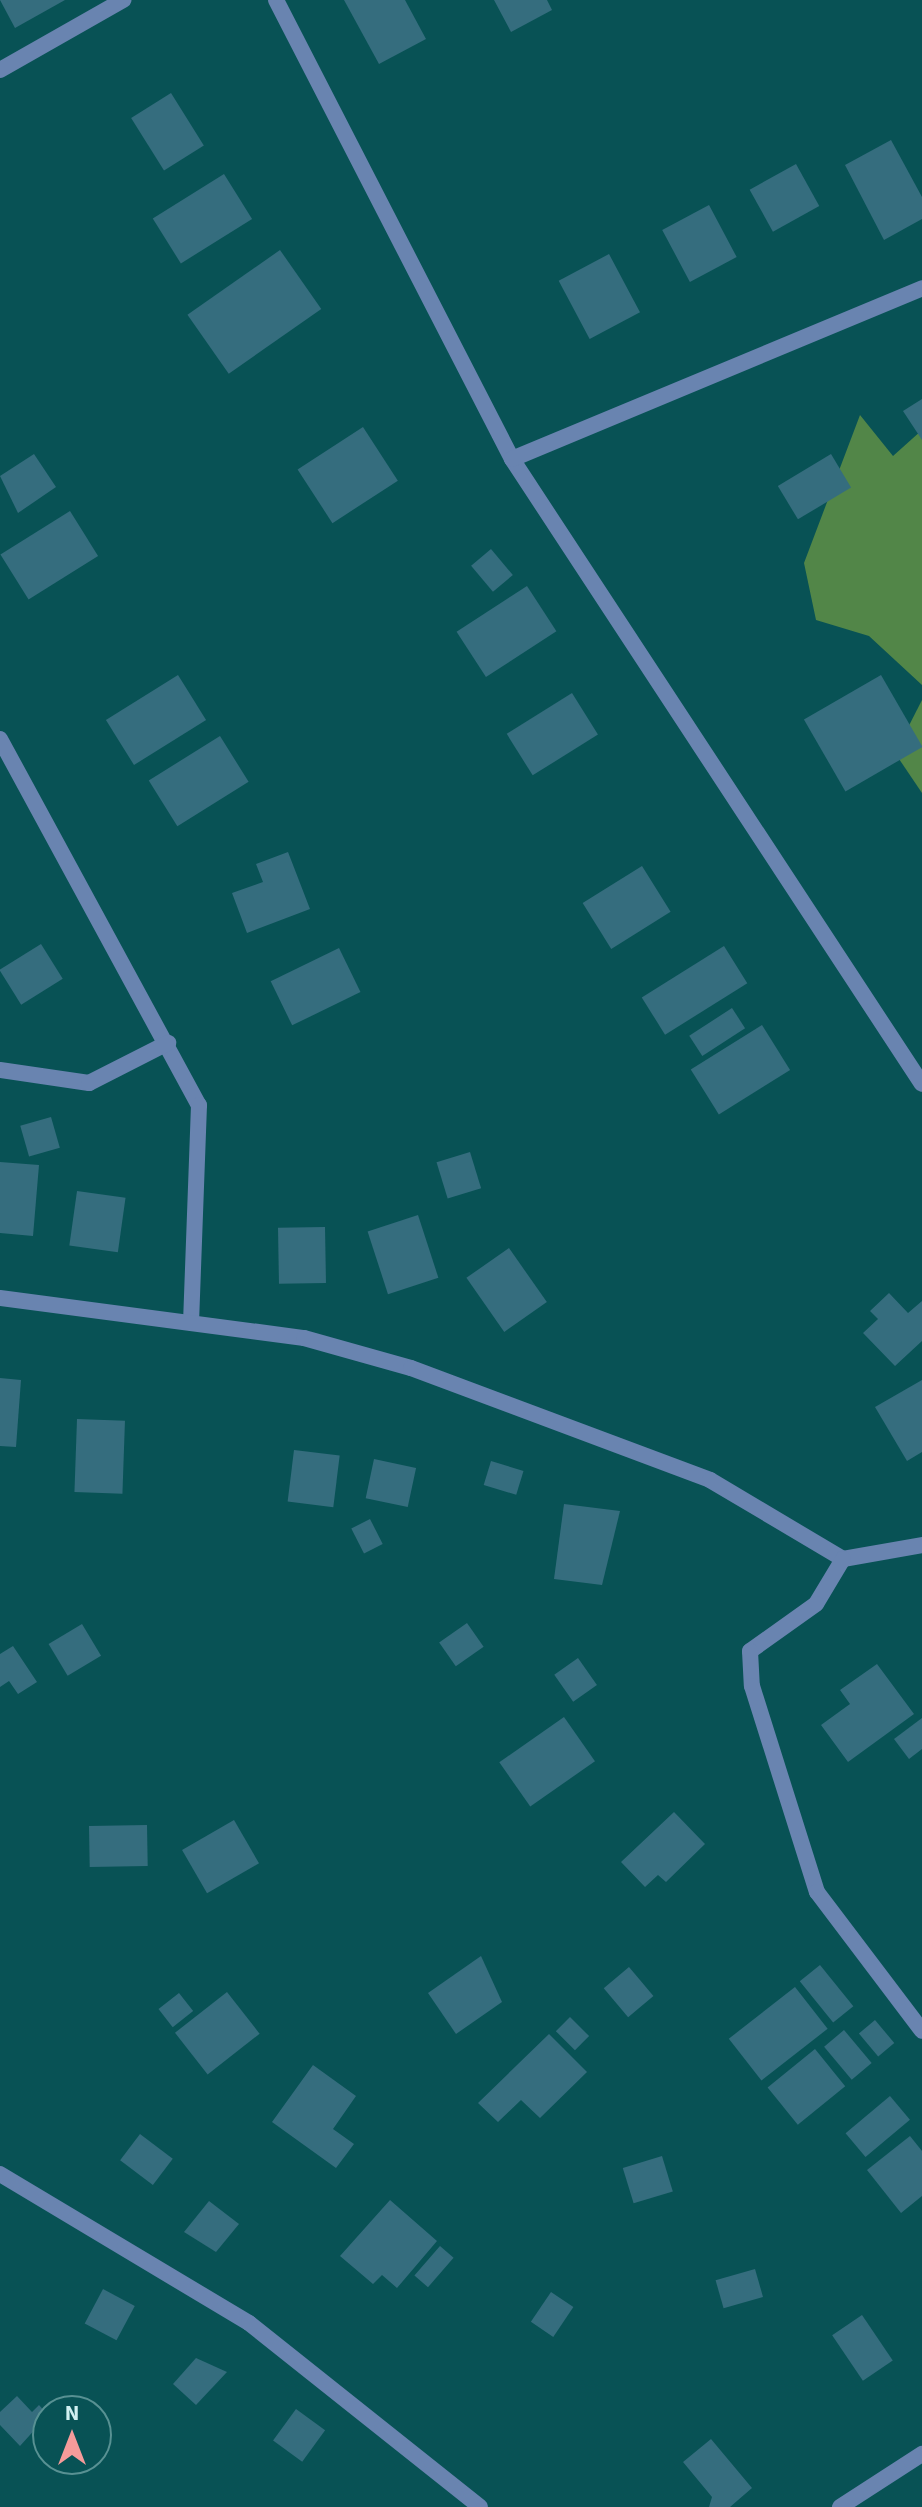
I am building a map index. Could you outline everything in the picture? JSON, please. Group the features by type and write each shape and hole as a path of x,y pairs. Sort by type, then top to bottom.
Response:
{"street":[{"path":"0,70 123,0"},
{"path":"276,0 512,459 922,1084"},
{"path":"512,459 922,288"},
{"path":"0,739 199,1105 191,1323"},
{"path":"0,1070 89,1083 168,1043"},
{"path":"0,1298 304,1338 411,1368 710,1480 843,1559 922,1545"},
{"path":"843,1559 816,1604 750,1651 752,1686 817,1892 922,2031"},
{"path":"0,2174 249,2323 480,2507"},
{"path":"840,2507 922,2454"}],"green space":[{"path":"860,415 893,456 922,430 922,685 869,636 816,620 804,563"},
{"path":"922,700 922,793 895,753"}],"building":[{"path":"0,0 65,0 15,28"},
{"path":"344,0 405,0 426,39 379,64"},
{"path":"494,0 547,0 552,10 511,32"},
{"path":"171,93 204,146 164,170 131,118"},
{"path":"891,140 922,197 922,219 884,240 845,165"},
{"path":"796,164 819,206 773,232 750,190"},
{"path":"224,174 252,219 181,263 153,219"},
{"path":"709,205 737,257 690,282 662,230"},
{"path":"280,250 321,309 229,374 187,315"},
{"path":"609,254 640,312 590,339 559,281"},
{"path":"922,399 922,440 903,411"},
{"path":"363,427 398,481 332,523 298,469"},
{"path":"34,454 56,487 18,513 0,476"},
{"path":"831,454 851,487 798,519 778,486"},
{"path":"70,511 98,556 29,599 0,554"},
{"path":"491,549 513,575 493,592 471,566"},
{"path":"527,586 556,631 486,677 457,632"},
{"path":"178,675 206,720 134,765 106,720"},
{"path":"881,675 922,747 845,791 804,720"},
{"path":"572,693 598,735 533,775 507,734"},
{"path":"220,736 249,782 177,826 149,781"},
{"path":"288,852 310,909 247,933 232,893 263,882 256,864"},
{"path":"642,866 671,912 611,949 583,903"},
{"path":"41,944 63,979 21,1005 0,970"},
{"path":"724,946 747,983 665,1035 642,997"},
{"path":"339,948 360,992 292,1025 271,981"},
{"path":"732,1008 745,1028 702,1056 689,1036"},
{"path":"762,1025 790,1070 719,1114 691,1070"},
{"path":"51,1117 60,1148 29,1157 20,1126"},
{"path":"470,1152 481,1188 448,1199 437,1162"},
{"path":"0,1162 39,1165 33,1236 0,1233"},
{"path":"77,1191 126,1198 118,1252 69,1245"},
{"path":"418,1215 438,1278 388,1294 368,1231"},
{"path":"325,1227 326,1283 279,1284 278,1228"},
{"path":"509,1248 547,1302 504,1332 466,1278"},
{"path":"889,1293 908,1313 922,1301 922,1341 895,1366 863,1333 878,1319 870,1311"},
{"path":"0,1378 21,1380 16,1447 0,1446"},
{"path":"922,1380 922,1452 907,1461 875,1407"},
{"path":"77,1419 125,1421 122,1494 74,1492"},
{"path":"294,1450 340,1456 333,1507 288,1502"},
{"path":"374,1459 416,1468 408,1507 366,1498"},
{"path":"491,1461 524,1471 516,1495 484,1485"},
{"path":"564,1504 620,1511 602,1585 554,1579"},
{"path":"370,1519 383,1544 364,1553 351,1529"},
{"path":"467,1623 484,1647 456,1666 439,1643"},
{"path":"82,1624 101,1656 68,1676 49,1644"},
{"path":"13,1646 37,1682 18,1694 9,1681 0,1687 0,1654"},
{"path":"578,1658 597,1685 573,1702 554,1675"},
{"path":"877,1664 914,1714 848,1762 821,1725 850,1704 840,1690"},
{"path":"564,1717 595,1761 530,1807 499,1762"},
{"path":"922,1718 922,1749 909,1759 894,1739"},
{"path":"674,1812 705,1844 666,1882 658,1875 645,1887 621,1862"},
{"path":"234,1820 259,1863 207,1893 182,1850"},
{"path":"147,1825 148,1866 90,1867 89,1826"},
{"path":"481,1956 502,2002 456,2034 428,1993"},
{"path":"820,1965 853,2006 833,2023 800,1981"},
{"path":"629,1967 653,1996 628,2017 604,1988"},
{"path":"795,1987 828,2029 761,2080 729,2039"},
{"path":"227,1992 260,2034 208,2074 175,2033"},
{"path":"179,1993 193,2011 173,2027 159,2009"},
{"path":"570,2017 589,2036 575,2050 556,2031"},
{"path":"875,2020 894,2043 878,2056 859,2033"},
{"path":"844,2030 872,2063 852,2080 824,2047"},
{"path":"549,2034 587,2072 540,2118 521,2100 498,2122 478,2103"},
{"path":"815,2049 845,2086 798,2125 768,2087"},
{"path":"313,2065 356,2096 333,2129 354,2144 336,2168 272,2122"},
{"path":"890,2096 910,2120 865,2157 846,2133"},
{"path":"140,2134 173,2159 153,2185 120,2160"},
{"path":"910,2136 922,2151 922,2196 901,2213 867,2170"},
{"path":"662,2156 673,2191 634,2203 623,2168"},
{"path":"390,2200 437,2241 397,2288 382,2275 373,2284 340,2256"},
{"path":"209,2201 239,2224 216,2252 184,2232"},
{"path":"440,2246 454,2258 428,2287 414,2275"},
{"path":"755,2269 763,2297 724,2308 716,2280"},
{"path":"103,2289 135,2306 116,2340 85,2323"},
{"path":"551,2292 573,2307 553,2337 531,2322"},
{"path":"862,2315 893,2361 863,2381 832,2335"},
{"path":"196,2358 227,2372 196,2405 173,2384"},
{"path":"17,2396 32,2412 32,2433 20,2446 0,2425 0,2412"},
{"path":"296,2409 325,2430 302,2462 273,2441"},
{"path":"711,2439 752,2488 730,2507 709,2507 712,2497 683,2462"}]}
